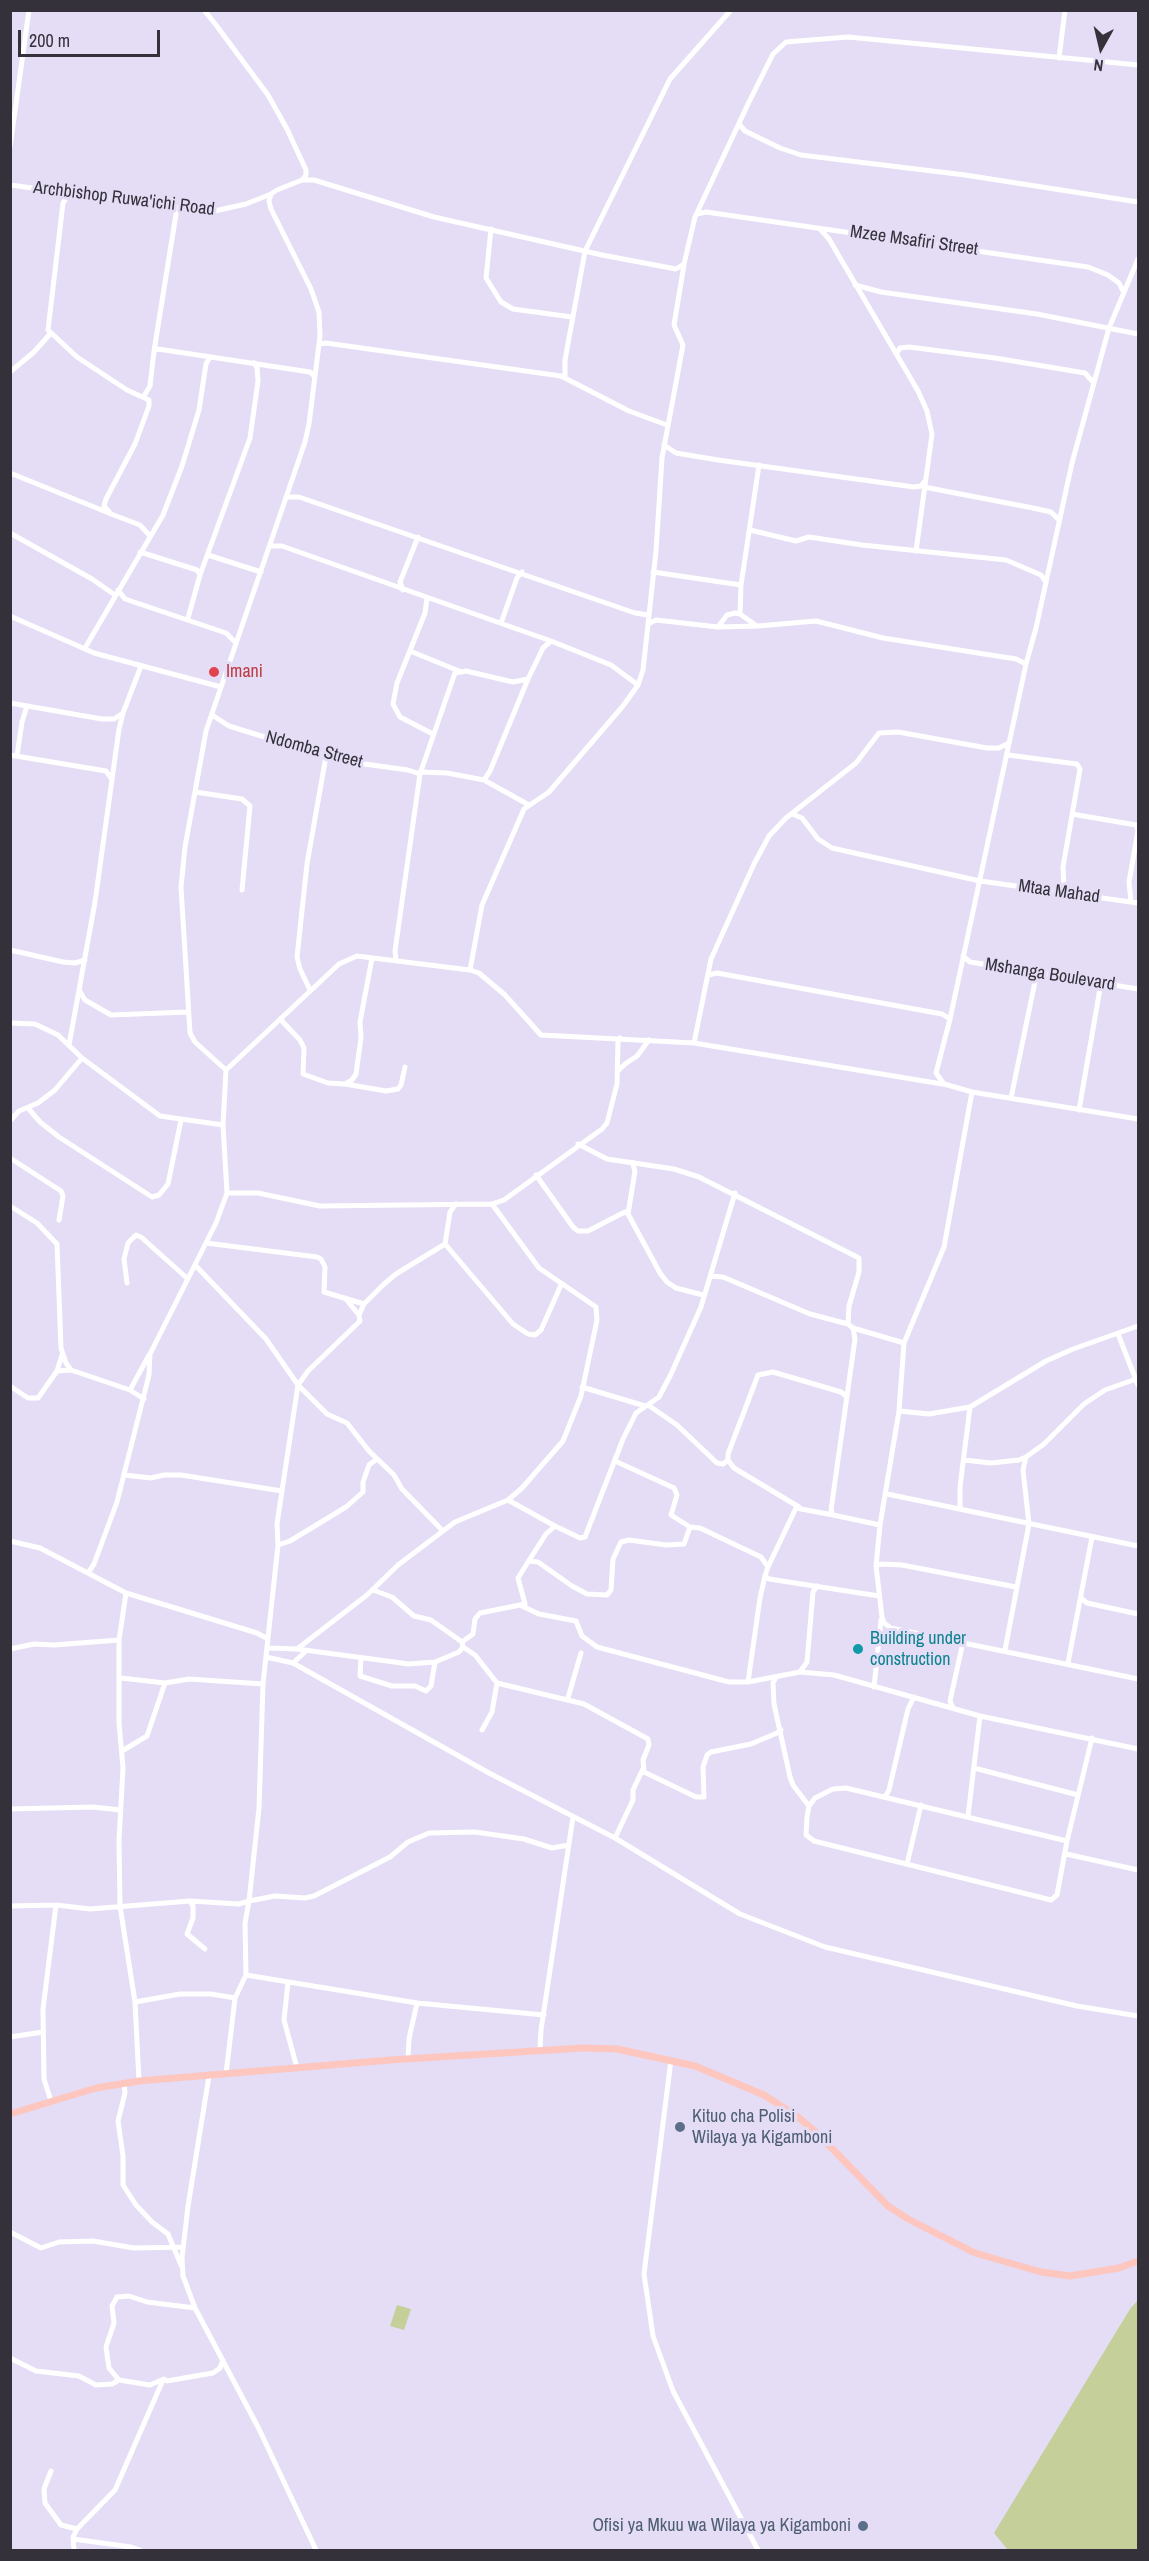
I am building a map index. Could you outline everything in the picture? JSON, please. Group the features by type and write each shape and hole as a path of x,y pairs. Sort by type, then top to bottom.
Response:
{"main road":[{"path":"10,2114 51,2101 139,2081 408,2058 540,2050 616,2049 695,2066 781,2104 819,2135 888,2206 908,2219 975,2253 1041,2272 1070,2276 1109,2270 1138,2261"}],"street":[{"path":"10,147 28,10"},
{"path":"204,10 267,95 287,129 306,170 314,180"},
{"path":"565,378 572,317 585,251 670,79 731,10"},
{"path":"1059,58 1065,10"},
{"path":"470,970 482,905 524,809 549,792 623,706 638,685 644,670 662,458 683,345 674,325 684,264 696,214 773,54 786,42 848,37 1138,65"},
{"path":"740,124 745,131 780,148 801,155 965,175 1138,202"},
{"path":"735,135 745,131"},
{"path":"302,180 306,175 306,170"},
{"path":"302,180 314,180 434,217 585,251 676,269 684,264"},
{"name":"Archbishop Ruwa'ichi Road","path":"10,185 210,212 221,211 271,194 302,180"},
{"path":"10,372 50,334 63,203 69,193"},
{"path":"226,1070 195,1042 190,1033 181,887 202,749 221,687 287,497 309,424 319,345 319,312 311,289 271,209 271,194"},
{"path":"144,396 150,386 177,208"},
{"name":"Mzee Msafiri Street","path":"696,214 706,212 1088,267 1108,275 1119,283 1123,291"},
{"path":"818,228 829,239 918,391 930,422 931,448 916,550"},
{"path":"491,229 486,278 501,303 513,309 572,317"},
{"path":"925,1081 936,1073 950,1019 1058,519 1093,382 1109,328 1138,259"},
{"path":"855,285 872,290 1037,314 1138,334"},
{"path":"863,298 872,290"},
{"path":"50,334 77,357 127,390 149,400 146,416 135,444 105,499 105,506 111,514"},
{"path":"319,345 326,343 565,378 629,411 667,425"},
{"path":"896,354 900,348 909,347 1085,373 1098,368"},
{"path":"154,351 162,349 254,363 310,372 314,376"},
{"path":"85,648 162,515 182,466 199,410 204,371 210,357"},
{"path":"188,618 200,575 250,438 258,381 257,368 254,363"},
{"path":"1085,373 1093,382"},
{"path":"664,445 676,453 914,487 924,485 1051,512 1058,519"},
{"path":"662,458 676,453"},
{"path":"740,614 741,585 759,465"},
{"path":"10,472 140,525 150,536"},
{"path":"287,497 299,497 522,572 635,613 648,615"},
{"path":"750,530 796,541 809,537 1006,560 1041,575 1046,582"},
{"path":"10,533 117,592 125,599 188,618 226,633 236,643"},
{"path":"403,590 400,582 418,537"},
{"path":"270,546 282,546 551,641 610,665 638,685"},
{"path":"140,552 194,569 200,575"},
{"path":"208,555 261,572"},
{"path":"501,623 517,579 522,572"},
{"path":"653,572 741,585"},
{"path":"1041,575 1048,573"},
{"path":"427,598 425,613 397,683 393,704 400,717 429,729 434,734"},
{"path":"718,627 727,615 740,614 758,626"},
{"path":"10,616 85,648 141,666 221,687"},
{"path":"648,624 656,620 718,627 816,621 883,638 1026,663"},
{"path":"539,637 543,648"},
{"path":"484,780 490,771 528,679 543,648 551,641"},
{"path":"410,651 459,671 513,682 528,679"},
{"path":"1019,660 1029,655"},
{"path":"69,1045 85,960 119,729 141,666"},
{"path":"396,961 395,951 420,773 452,679 459,671"},
{"path":"10,703 114,719 123,713"},
{"path":"27,706 14,756 106,771 113,767"},
{"name":"Ndomba Street","path":"212,715 229,726 350,762 420,773 447,773 484,780 529,806"},
{"path":"114,719 119,729"},
{"path":"694,1043 711,959 723,930 769,836 792,814 856,763 879,733 898,732 954,744 999,748 1010,743"},
{"path":"999,748 1008,755 1077,764 1080,769 1063,867 1064,891"},
{"path":"310,990 297,957 307,864 327,756"},
{"path":"106,771 111,779"},
{"path":"195,792 242,799 250,806 243,890"},
{"name":"Mtaa Mahad","path":"792,814 802,818 818,839 831,848 980,881 1138,903"},
{"path":"1072,814 1136,825 1138,831 1129,882 1131,902"},
{"path":"10,950 63,962 75,963 85,960"},
{"path":"130,1390 206,1243 227,1193 223,1125 226,1070 310,990 345,960 357,956 470,970 487,978 541,1035 694,1043 1138,1119"},
{"name":"Mshanga Boulevard","path":"963,956 970,962 1138,988"},
{"path":"345,1084 356,1074 360,1022 372,958"},
{"path":"961,968 970,962"},
{"path":"1011,1098 1037,972"},
{"path":"708,975 717,973 942,1014 950,1019"},
{"path":"1079,1110 1101,983"},
{"path":"79,990 85,1000 111,1015 188,1012"},
{"path":"280,1019 300,1040 304,1048 303,1074 320,1082 386,1091 398,1089 405,1067"},
{"path":"10,1023 35,1024 46,1028 160,1116 223,1125"},
{"path":"227,1193 258,1193 286,1201 320,1206 492,1204 504,1200 578,1144 602,1129 607,1122 617,1084 618,1041 620,1038"},
{"path":"618,1071 637,1056 649,1040"},
{"path":"10,1120 19,1111 28,1108 55,1090 82,1058"},
{"path":"936,1073 944,1084"},
{"path":"972,1092 944,1247 904,1343 899,1411 880,1526 876,1566 882,1617 884,1623 891,1628 1138,1679"},
{"path":"28,1108 58,1137 152,1197 159,1195 168,1184 181,1120"},
{"path":"578,1144 607,1159 674,1169 699,1177 735,1193 859,1258 859,1272 849,1306 850,1326 855,1339 831,1502 833,1515"},
{"path":"10,1158 61,1191 63,1196 59,1220"},
{"path":"632,1162 635,1171 628,1214 667,1282 676,1288 703,1295"},
{"path":"536,1175 578,1231 588,1231 625,1212 628,1214"},
{"path":"508,1500 555,1526 580,1538 585,1537 636,1413 659,1397 699,1312 735,1193"},
{"path":"456,1204 450,1212 445,1244 513,1324 528,1334 538,1333 561,1285"},
{"path":"297,1649 373,1590 398,1565 455,1522 508,1500 522,1488 563,1441 581,1395 598,1312 588,1300 561,1285 539,1268 492,1204"},
{"path":"10,1206 37,1223 57,1244 62,1355 57,1371 38,1398 28,1398 10,1386"},
{"path":"127,1283 124,1259 128,1243 136,1235 188,1278"},
{"path":"206,1243 317,1257 321,1259 325,1267 324,1292 364,1304"},
{"path":"359,1315 364,1304 396,1274 445,1244"},
{"path":"195,1265 266,1339 298,1385 327,1414 344,1421 394,1475 402,1489 443,1531"},
{"path":"710,1276 723,1277 810,1314 904,1343"},
{"path":"226,2074 235,1998 246,1975 247,1911 259,1808 263,1684 278,1545 278,1524 298,1385 308,1371 360,1321 359,1315 345,1298"},
{"path":"899,1411 928,1414 970,1407 1046,1361 1138,1326"},
{"path":"964,1460 991,1463 1026,1457 1044,1444 1084,1404 1106,1390 1137,1382 1118,1334"},
{"path":"88,1573 94,1564 117,1502 144,1399 150,1354"},
{"path":"62,1355 71,1370"},
{"path":"57,1371 71,1370 130,1390 144,1399"},
{"path":"582,1387 647,1406 677,1425 717,1463 723,1464 728,1460 746,1402 758,1375 762,1372 773,1371 841,1392 847,1397"},
{"path":"841,1392 849,1384"},
{"path":"960,1509 958,1505 970,1407"},
{"path":"1005,1650 1029,1524 1023,1470 1026,1457"},
{"path":"278,1545 291,1541 346,1507 363,1492 363,1482 369,1465 377,1459"},
{"path":"728,1460 734,1468 799,1507 880,1526"},
{"path":"615,1461 674,1488 678,1495 671,1515 690,1527 700,1528 761,1557 768,1567"},
{"path":"124,1475 151,1478 181,1474 282,1491"},
{"path":"887,1494 1138,1546"},
{"path":"748,1682 765,1576 791,1514 799,1507"},
{"path":"1021,1522 1027,1516"},
{"path":"522,1606 525,1603 518,1578 546,1534 555,1526"},
{"path":"528,1562 538,1562 565,1582 587,1594 607,1595 610,1590 613,1559 621,1542 629,1540 666,1545 684,1544 690,1527"},
{"path":"1068,1663 1092,1537"},
{"path":"10,1541 40,1548 126,1593 262,1635 268,1639"},
{"path":"876,1566 881,1564 902,1565 1016,1587"},
{"path":"765,1576 769,1579 879,1596"},
{"path":"811,1671 807,1662 813,1592 817,1586"},
{"path":"373,1590 392,1597 414,1616 431,1620 475,1655 497,1683 504,1687 568,1698 584,1704 648,1739 649,1745 643,1769 633,1791 633,1800 615,1838"},
{"path":"126,1593 119,1640 121,1678 119,1723 122,1751 120,1906 135,2002 139,2081"},
{"path":"1081,1598 1087,1603"},
{"path":"1079,1605 1087,1603 1138,1614"},
{"path":"267,1648 297,1649 410,1664 435,1662 459,1652 462,1644 473,1634 475,1619 480,1613 522,1606 539,1614 576,1620 582,1636 587,1641 608,1651 729,1682 748,1682 811,1671 834,1675 980,1716 1138,1749"},
{"path":"873,1687 882,1617"},
{"path":"10,1649 34,1644 54,1646 119,1640"},
{"path":"953,1708 950,1701 963,1642"},
{"path":"293,1663 306,1651"},
{"path":"568,1698 581,1653"},
{"path":"266,1657 293,1663 489,1773 615,1838 740,1914 825,1947 1077,2006 1138,2016"},
{"path":"361,1658 360,1676 392,1686 415,1686 426,1690 431,1686 435,1662"},
{"path":"800,1672 807,1662"},
{"path":"776,1677 772,1692 790,1777 793,1785 809,1806"},
{"path":"121,1678 165,1683 189,1679 263,1684"},
{"path":"122,1751 147,1736 165,1683"},
{"path":"482,1730 492,1712 497,1683"},
{"path":"888,1798 909,1709 914,1697"},
{"path":"968,1816 980,1716"},
{"path":"643,1769 653,1777 690,1794 704,1797 703,1767 707,1755 718,1749 751,1744 781,1730"},
{"path":"1067,1841 840,1787 815,1798 809,1806 806,1835 809,1839 882,1860 907,1864 1051,1900 1057,1895 1067,1841 1092,1738"},
{"path":"974,1768 1078,1795"},
{"path":"802,1794 815,1798"},
{"path":"907,1864 921,1805"},
{"path":"10,1809 93,1807 120,1809"},
{"path":"540,2050 573,1817"},
{"path":"10,1906 56,1905 90,1909 190,1901 239,1904 275,1896 305,1898 314,1896 390,1857 408,1842 429,1833 475,1832 524,1839 552,1848 569,1845"},
{"path":"1066,1854 1138,1870"},
{"path":"190,1901 194,1906 193,1918 187,1934 196,1939 205,1949"},
{"path":"239,1904 247,1911"},
{"path":"51,2101 44,2079 44,1990 56,1905"},
{"path":"246,1975 417,2003 544,2015"},
{"path":"288,1982 284,2020 297,2068"},
{"path":"135,2002 180,1994 211,1994 235,1998"},
{"path":"408,2058 409,2039 417,2003"},
{"path":"10,2037 43,2032"},
{"path":"671,2060 644,2274 649,2314 657,2352 673,2391 758,2550"},
{"path":"209,2076 183,2247 182,2266 185,2283 195,2308 259,2429 316,2550"},
{"path":"124,2083 125,2093 118,2121 123,2156 123,2185 136,2205 152,2222 168,2234 172,2248 182,2266"},
{"path":"10,2232 41,2248 59,2242 93,2241 134,2248 183,2247"},
{"path":"119,2380 109,2368 105,2354 114,2323 112,2306 117,2297 129,2296 147,2302 195,2308"},
{"path":"10,2358 36,2372 79,2376 96,2385 112,2384 119,2380 150,2385 164,2379 213,2373 220,2368 223,2360"},
{"path":"74,2550 73,2539 77,2529 115,2490 164,2379"},
{"path":"51,2471 44,2489 45,2503 61,2525 77,2529"},
{"path":"73,2539 140,2550"}],"green space":[{"path":"1138,2300 1138,2550 1008,2550 994,2533 1130,2309"},
{"path":"397,2305 411,2309 404,2330 390,2326"}],"place":[{"name":"Imani","path":"214,672"},
{"name":"Building under construction","path":"858,1649"},
{"name":"Kituo cha Polisi Wilaya ya Kigamboni","path":"680,2127"},
{"name":"Ofisi ya Mkuu wa Wilaya ya Kigamboni","path":"863,2526"}]}
